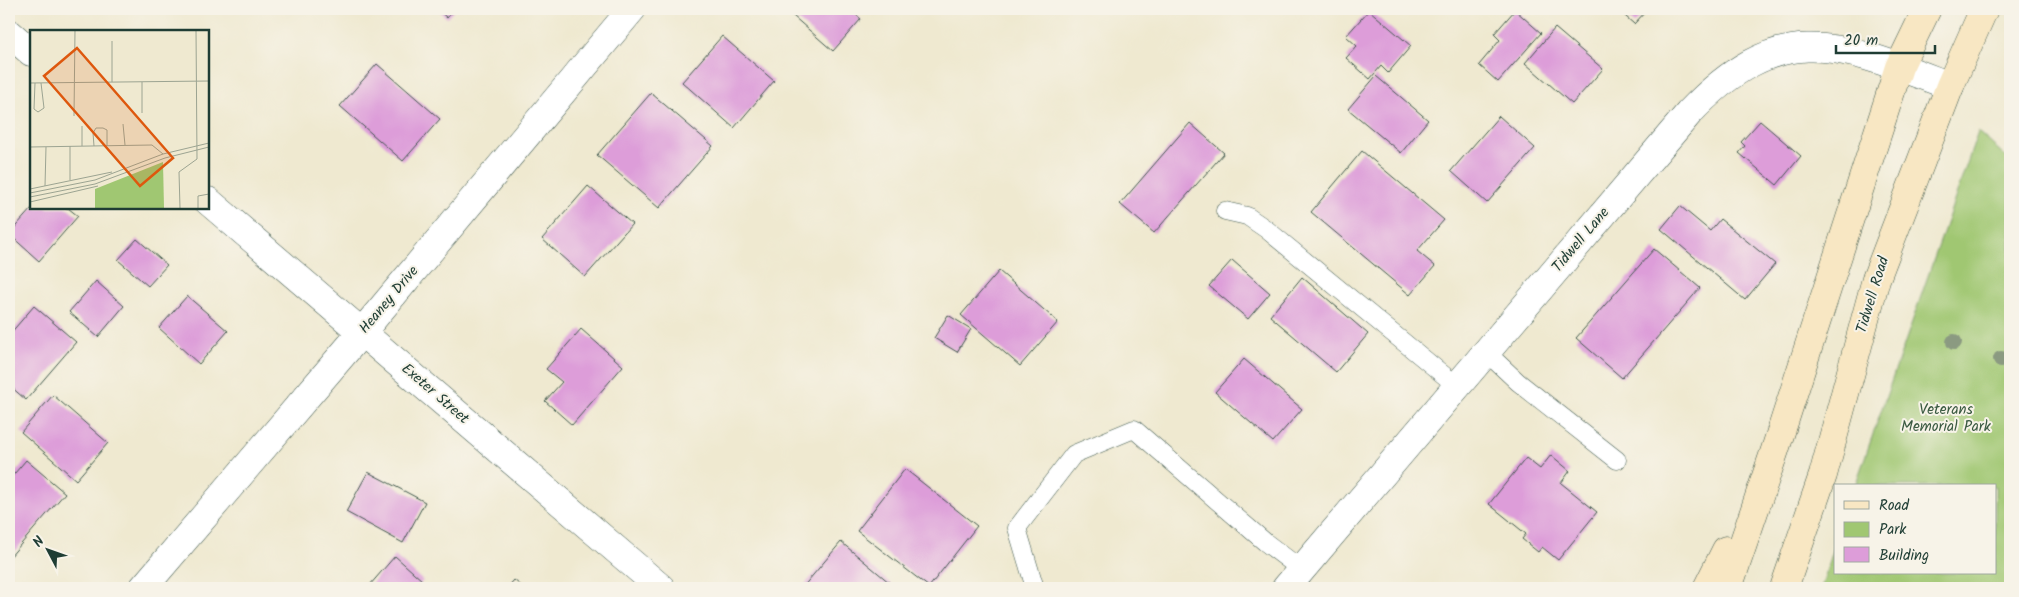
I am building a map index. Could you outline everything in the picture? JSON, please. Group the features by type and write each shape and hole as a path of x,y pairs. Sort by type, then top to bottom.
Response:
{"main road":[{"path":"1728,588 1775,450 1899,67 1927,9"},
{"name":"Tidwell Road","path":"1784,588 1823,475 1876,279 1950,86 1984,9"},
{"path":"1707,588 1775,450"}],"street":[{"name":"Heaney Drive","path":"143,588 362,332 632,9"},
{"path":"9,33 30,51"},
{"name":"Tidwell Lane","path":"1294,579 1689,113 1717,85 1742,66 1766,55 1791,48 1818,47 1844,50 1899,67 1950,86"},
{"name":"Exeter Street","path":"209,202 661,588"}],"lane":[{"path":"1226,211 1247,216 1266,229 1457,386"},
{"path":"1486,352 1518,382 1617,460"},
{"path":"1035,588 1017,528 1074,454 1134,429 1265,542 1294,579"}],"green space":[{"name":"Veterans Memorial Park","path":"1978,132 2010,160 2010,588 1821,588 1834,548 1834,574 1996,574 1996,484 1856,484"}],"building":[{"path":"437,9 455,9 447,18"},
{"path":"785,9 849,9 861,19 833,51"},
{"path":"1617,9 1648,9 1634,24"},
{"path":"1369,10 1411,46 1388,73 1381,66 1370,79 1346,58 1357,46 1346,36"},
{"path":"1515,10 1541,33 1498,82 1479,65 1500,40 1494,34"},
{"path":"1555,28 1603,69 1572,104 1525,63"},
{"path":"722,36 774,81 734,128 682,82"},
{"path":"377,64 440,119 403,161 340,106"},
{"path":"1376,76 1428,120 1401,153 1348,109"},
{"path":"651,93 713,146 659,208 597,155"},
{"path":"1499,116 1535,148 1487,203 1451,171"},
{"path":"1760,121 1801,156 1777,185 1739,153 1745,146 1741,142"},
{"path":"1190,123 1224,153 1154,233 1120,204"},
{"path":"1362,151 1444,220 1417,251 1435,266 1410,295 1311,212"},
{"path":"588,186 632,224 585,277 542,239"},
{"path":"1680,206 1710,231 1720,219 1775,264 1745,300 1661,229"},
{"path":"31,209 69,209 78,216 39,261 9,234"},
{"path":"137,239 167,265 148,286 118,260"},
{"path":"1654,249 1700,288 1622,378 1576,338"},
{"path":"1232,260 1270,293 1248,319 1209,286"},
{"path":"999,271 1058,322 1020,366 961,315"},
{"path":"1302,277 1368,334 1336,372 1270,316"},
{"path":"96,281 124,306 98,337 69,312"},
{"path":"187,296 228,331 199,364 159,328"},
{"path":"34,306 76,342 26,400 9,385 9,335"},
{"path":"948,315 971,329 957,352 934,338"},
{"path":"581,329 623,366 572,425 545,401 562,382 546,369"},
{"path":"1244,359 1302,409 1273,442 1215,392"},
{"path":"53,395 108,443 76,480 21,432"},
{"path":"1551,455 1570,471 1561,483 1597,512 1558,560 1542,547 1538,552 1522,539 1526,534 1489,504 1526,458 1540,469"},
{"path":"26,460 65,493 9,558 9,480"},
{"path":"905,469 977,526 929,587 857,531"},
{"path":"368,472 425,502 403,543 346,512"},
{"path":"841,542 896,588 802,588"},
{"path":"395,556 423,581 416,588 371,588 369,586"},
{"path":"514,580 524,588 507,588"}]}
